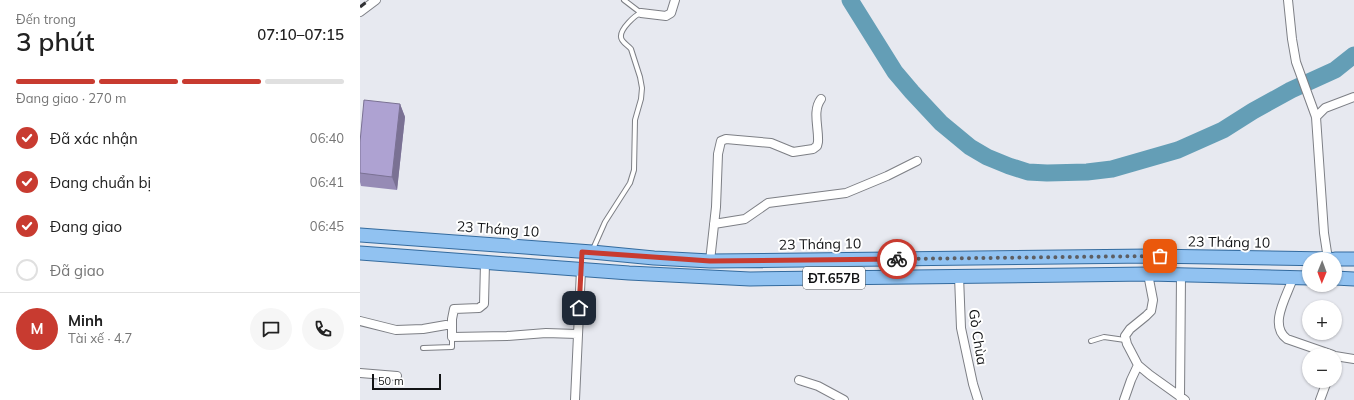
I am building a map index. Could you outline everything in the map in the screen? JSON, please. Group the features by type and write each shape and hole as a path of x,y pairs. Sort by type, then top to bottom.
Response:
{"main road":[{"name":"23 Tháng 10","path":"360,235 710,261 1150,256 1302,259"},
{"path":"581,270 587,252"},
{"name":"ĐT.657B","path":"360,253 581,270 750,279 1148,274 1302,278"},
{"path":"1342,259 1354,259"},
{"path":"1342,278 1354,279"}],"street":[{"path":"360,12 376,0"},
{"path":"641,12 666,16 671,13 675,0"},
{"path":"1288,0 1296,62 1316,117 1324,233 1328,252"},
{"path":"1316,117 1325,108 1354,97"},
{"path":"710,261 714,224 718,154 722,141 726,139 771,143 793,152 813,150 817,146 818,142 816,111 817,104 821,99"},
{"path":"714,224 745,219 768,203 846,193 887,176 917,161"},
{"path":"485,263 484,304 479,308 454,309 452,319 452,337 507,336 546,333 577,334"},
{"path":"575,400 581,270"},
{"path":"1148,274 1153,300 1151,311 1127,332 1125,340 1138,365 1182,398"},
{"path":"1181,275 1182,398"},
{"name":"Gò Chùa","path":"959,276 961,328 978,400"},
{"path":"1293,278 1278,316 1278,327 1281,335 1314,348"},
{"path":"360,320 396,330 423,329 446,325"},
{"path":"1342,357 1354,359"},
{"path":"1124,400 1138,365"},
{"path":"360,373 397,376"},
{"path":"799,380 818,386 844,400"},
{"path":"1320,400 1324,388"}],"lane":[{"path":"587,252 604,222 630,183 634,170 635,120 641,99 642,88 631,49 622,41 621,37 622,32 635,15 641,12 629,2 624,0"},
{"path":"423,348 452,347 452,337"},
{"path":"1090,341 1104,337 1125,340"}],"building":[{"path":"364,100 400,104 392,177 360,173 360,142"}],"waterway":[{"path":"850,0 895,72 941,123 970,147 987,157 1028,172 1087,172 1112,169 1178,150 1223,130 1291,90 1335,70 1354,55"}],"railway":[{"path":"360,7 369,0"}],"way so far":[{"path":"897,259 1160,256"}],"route":[{"path":"579,308 582,252 710,261 897,259"}]}
